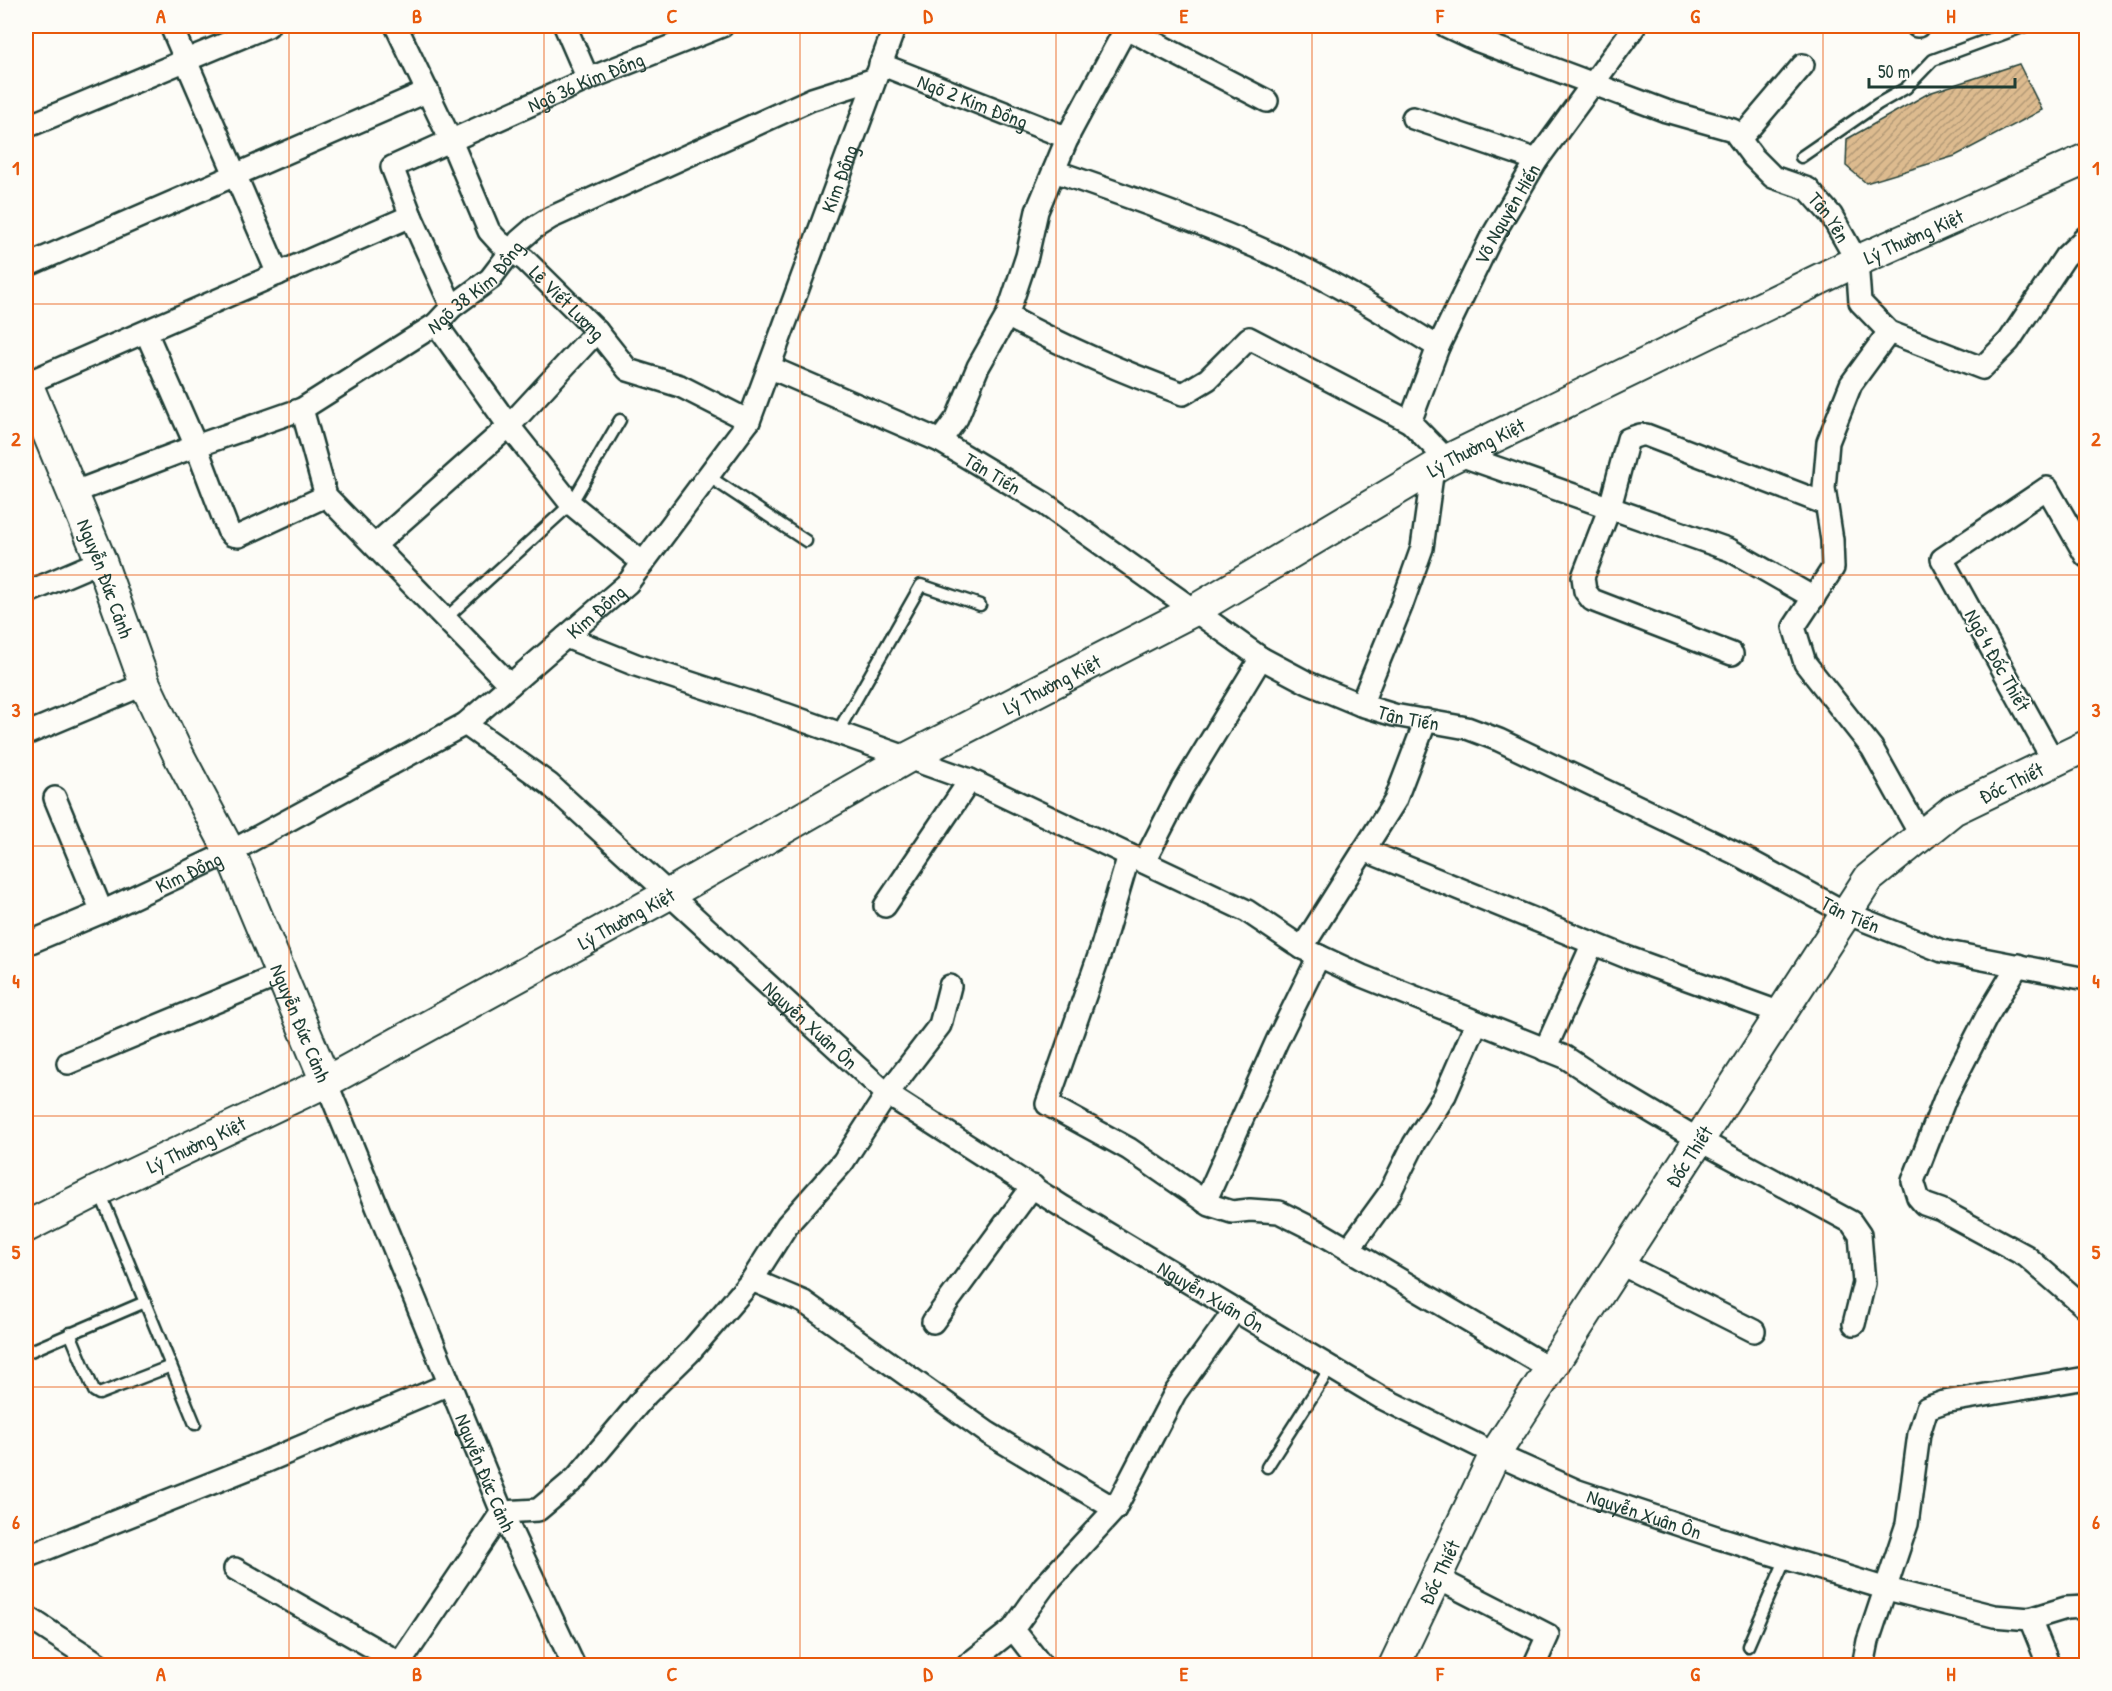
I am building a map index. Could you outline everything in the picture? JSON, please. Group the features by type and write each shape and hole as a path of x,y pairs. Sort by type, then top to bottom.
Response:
{"street":[{"path":"171,26 278,274"},
{"path":"26,127 268,26"},
{"name":"Lê Viết Lượng","path":"396,26 428,90 489,231 510,251 525,260 597,331 628,370 680,387 749,421"},
{"path":"565,26 588,79"},
{"name":"Ngõ 36 Kim Đồng","path":"411,216 392,167 588,79 722,26"},
{"name":"Kim Đồng","path":"26,944 102,912 230,852 465,724 628,583 749,421 895,26"},
{"name":"Tân Yên","path":"1446,26 1476,40 1666,111 1733,130 1753,157 1773,177 1808,189 1831,215 1857,261 1860,302 1889,332 1982,368 2009,341 2065,257 2086,237"},
{"name":"Võ Nguyên Hiến","path":"1410,422 1438,347 1490,240 1537,160 1635,26"},
{"path":"940,441 957,418 978,367 1007,316 1027,256 1037,211 1068,138 1127,27 1267,101"},
{"path":"1740,139 1803,65"},
{"name":"Ngõ 2 Kim Đồng","path":"877,71 1068,138"},
{"name":"Ngõ 38 Kim Đồng","path":"72,494 196,446 302,409 436,324 453,307 490,279 510,251 534,228 550,218 877,71"},
{"path":"26,266 428,90"},
{"path":"1413,118 1537,160"},
{"name":"Lý Thường Kiệt","path":"26,1227 326,1082 669,894 908,758 1195,610 1447,461 1857,261 2086,159"},
{"path":"1054,171 1138,200 1297,265 1369,304 1438,347"},
{"path":"26,382 411,216 453,307"},
{"path":"1007,316 1054,341 1122,372 1183,394 1208,379 1248,338 1410,422 1447,461 1610,507 1730,550 1814,598"},
{"path":"436,324 509,426 571,504 643,563"},
{"path":"375,545 509,426 597,331"},
{"path":"146,332 232,535 239,536 326,496"},
{"path":"1889,332 1851,384 1828,442 1824,488 1833,540 1833,568 1794,627 1805,663 1872,748 1921,836"},
{"name":"Tân Tiến","path":"769,367 940,441 1045,504 1261,658 1308,683 1361,705 1394,715 1467,728 1543,760 1735,853 1846,914 1942,951 2086,979"},
{"name":"Nguyễn Đức Cảnh","path":"26,382 100,561 146,684 178,754 230,852 502,1512 574,1665"},
{"path":"302,409 326,496 510,684"},
{"path":"1732,654 1592,600 1585,591 1583,577 1610,507 1626,443 1631,437 1640,435 1826,504"},
{"path":"1361,705 1422,548 1447,461"},
{"name":"Ngõ 4 Đốc Thiết","path":"2054,762 1941,559 2047,488 2086,556"},
{"path":"26,593 100,561"},
{"path":"566,637 636,665 970,780 1247,910 1311,952 1362,976 1565,1058 1699,1140 1851,1222 1860,1235 1864,1283 1854,1324"},
{"path":"1261,658 1137,859 1101,950 1047,1104 1129,1149 1205,1202 1232,1212 1250,1210 1279,1212 1348,1249 1551,1369"},
{"path":"26,734 146,684"},
{"path":"1205,1202 1277,1041 1311,952 1364,850 1395,801 1426,720"},
{"name":"Nguyễn Xuân Ôn","path":"465,724 549,784 887,1094 1034,1186 1063,1207 1380,1397 1495,1454 1578,1491 1887,1589 1994,1616 2030,1619 2066,1608 2086,1607"},
{"name":"Đốc Thiết","path":"1394,1665 1495,1454 1869,878 1953,810 2086,746"},
{"path":"885,906 970,780"},
{"path":"55,798 102,912"},
{"path":"1364,850 1640,962 1781,1013"},
{"path":"1545,1050 1593,943"},
{"path":"2018,966 1986,1018 1946,1096 1913,1181 1918,1197 1924,1204 1941,1210 2026,1256 2086,1308"},
{"path":"68,1063 280,975"},
{"path":"235,1569 399,1664 502,1512 538,1510 576,1478 646,1395 688,1353 752,1280 787,1225 843,1162 887,1094 940,1025 950,986"},
{"path":"1348,1249 1389,1194 1414,1144 1445,1095 1477,1022"},
{"path":"933,1322 1034,1186"},
{"path":"1619,1263 1754,1331"},
{"path":"752,1280 804,1302 988,1433 1115,1509"},
{"path":"966,1665 1013,1629 1044,1586 1115,1509 1175,1393 1235,1310"},
{"path":"1863,1665 1868,1641 1907,1524 1919,1434 1927,1408 1944,1402 2086,1378"},
{"path":"26,1557 449,1384"},
{"path":"1436,1577 1548,1635 1534,1665"},
{"path":"26,1616 102,1665"},
{"path":"2030,1619 2049,1665"},
{"path":"1013,1629 1042,1665"}],"lane":[{"path":"1802,158 1878,104 1906,88 1933,60 2025,26"},
{"path":"446,618 571,504 620,420"},
{"path":"708,476 806,541"},
{"path":"837,733 921,585 980,605"},
{"path":"99,1190 195,1424"},
{"path":"26,1353 145,1302"},
{"path":"70,1334 94,1390 99,1394 171,1366"},
{"path":"1267,1467 1330,1367"},
{"path":"1748,1646 1786,1558"}],"building":[{"path":"2019,64 2042,110 1955,156 1866,183 1846,166 1847,139 1929,93"}]}
